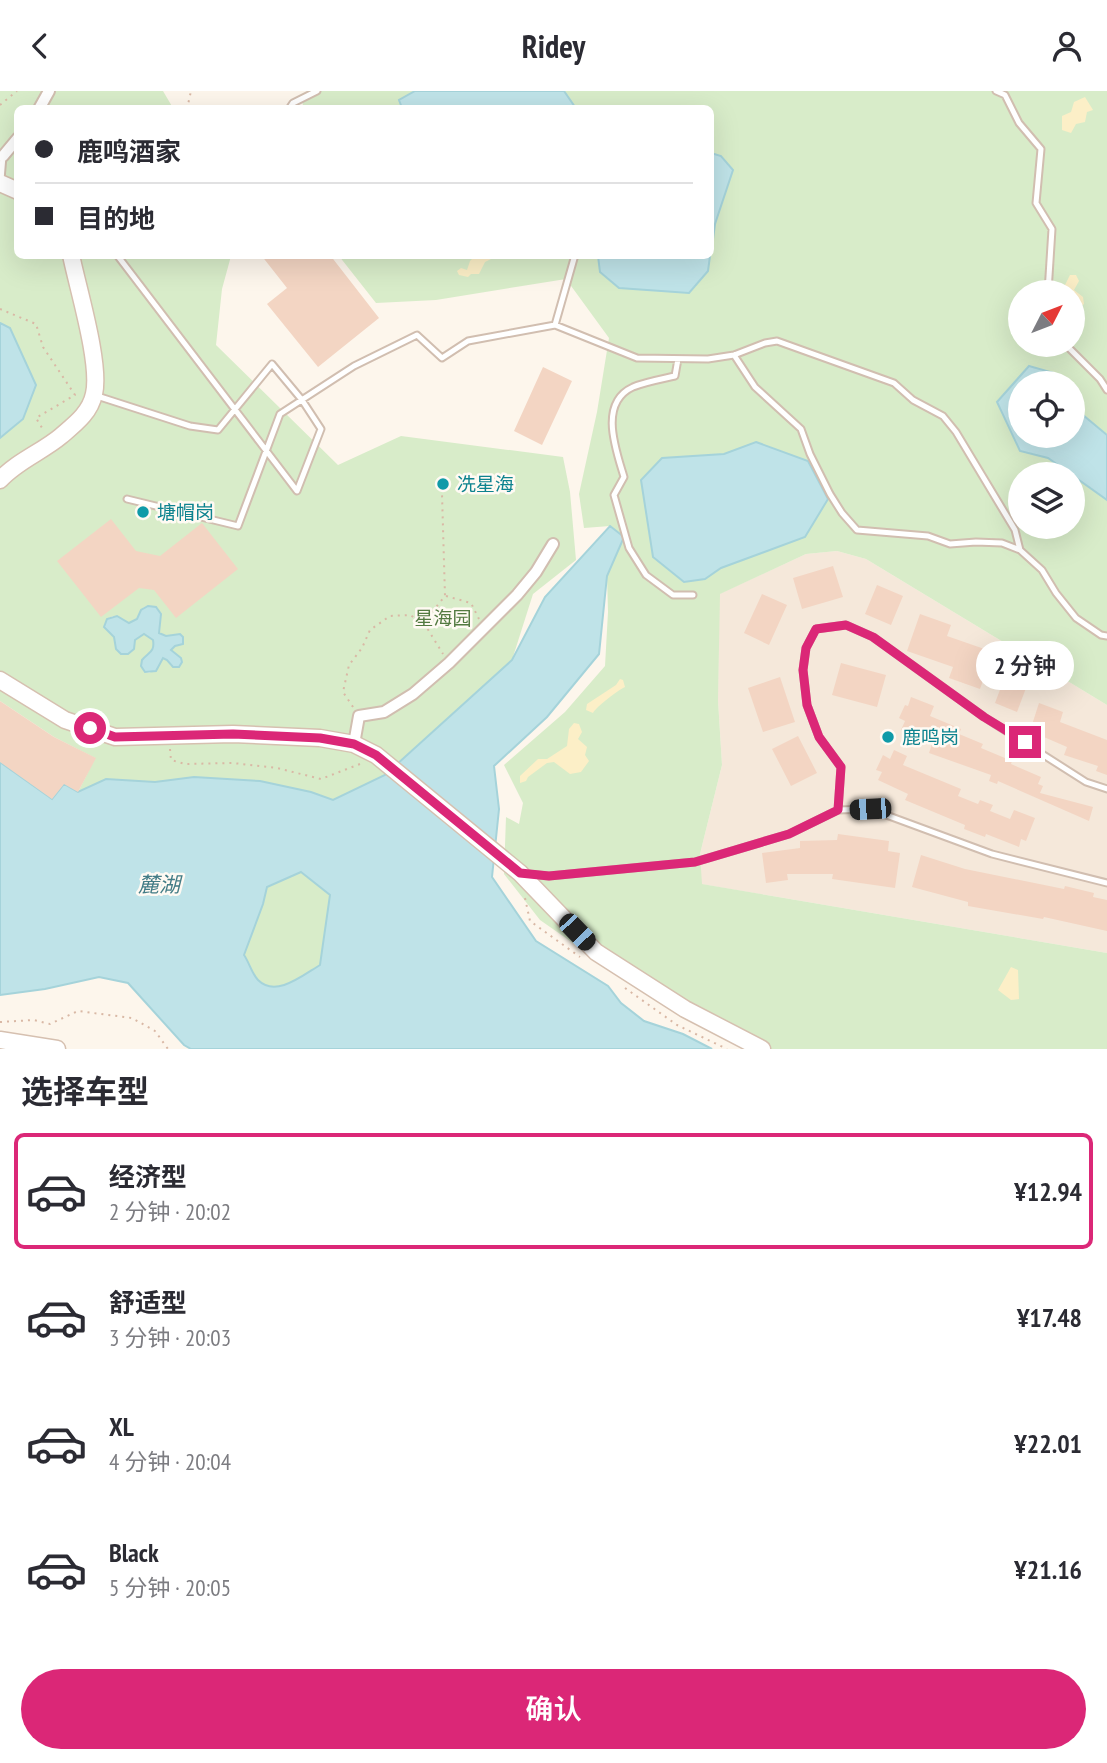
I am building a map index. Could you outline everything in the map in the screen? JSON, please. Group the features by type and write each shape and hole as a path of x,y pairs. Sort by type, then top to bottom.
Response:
{"street":[{"path":"3,156 14,143"},
{"path":"0,480 10,469 52,444 84,417 94,394 95,366 72,259"},
{"path":"354,744 359,716 384,712 413,694 449,663 517,595 536,572 553,544"},
{"path":"0,680 65,720 115,737 233,734 320,738 354,744 376,755 520,873 596,952 685,1009 762,1049"},
{"path":"0,1040 57,1049"}],"lane":[{"path":"292,105 317,91"},
{"path":"996,91 1005,95 1019,123 1041,149 1036,203 1052,229 1049,280"},
{"path":"0,183 3,156"},
{"path":"94,394 190,426 218,430 235,409 271,364 302,400 321,429 297,491 235,409 120,259"},
{"path":"555,325 574,259"},
{"path":"127,499 237,526 280,414 354,366 417,335 442,359 468,341 555,325 637,358 708,359 734,355 777,341 894,383 913,400 943,416 956,432 1015,530 1020,550"},
{"path":"734,355 755,387 801,429 830,494 857,530 928,536 950,544 1002,543 1020,550 1042,570 1055,593 1076,618 1101,635 1107,636"},
{"path":"1078,357 1107,390"},
{"path":"678,359 675,376 631,388 612,410 613,441 624,477 614,495 629,548 646,575 673,595 693,594"},
{"path":"838,810 841,767 819,737 807,705 803,670 806,648 816,629 846,625 873,637 984,717 1086,782 1107,789"},
{"path":"520,873 549,876 695,862 789,834 838,810 870,809 992,854 1107,883"}],"path":[{"path":"0,105 17,91"},
{"path":"0,309 36,324 43,347 75,395 36,418 52,444"},
{"path":"423,623 445,596 442,494"},
{"path":"445,596 471,603 483,627"},
{"path":"359,716 343,692 349,665 362,648 370,629 390,615 410,615 423,623 449,663"},
{"path":"169,737 171,759 178,762 233,763 277,768 321,779 376,755"},
{"path":"0,1022 34,1020 50,1024 78,1011 132,1018 155,1031 168,1049"}],"shaded area":[{"path":"837,551 866,559 1107,705 1107,953 701,884 700,854 722,765 718,700 719,594 806,554"}],"green space":[{"name":"星海园","path":"0,91 163,91 171,105 14,105 14,259 230,259 222,289 216,345 338,465 401,436 563,457 570,492 576,560 533,594 512,660 385,775 333,800 311,792 194,777 155,782 106,779 78,792 95,758 54,737 0,701 0,438 23,419 36,385 10,329 0,323","holes":["152,606 161,614 159,633 166,636 180,634 183,644 172,647 171,666 162,658 158,668 149,673 145,672 144,657 152,650 153,640 144,634 116,649 107,619 113,616 129,623 137,619 144,607"]},
{"path":"313,91 1107,91 1107,705 866,559 837,551 806,554 720,594 718,700 722,765 700,854 702,884 1107,953 1107,1049 746,1049 646,994 540,920 504,874 506,817 519,824 523,803 504,765 565,712 605,666 607,576 624,537 610,526 584,528 579,494 597,412 609,338 566,279 436,300 376,303 341,259 714,259 714,105 303,105 302,101"},
{"path":"301,872 331,895 320,965 281,986 265,985 258,980 244,955 267,887"}],"sand":[{"path":"1085,97 1093,110 1087,112 1085,122 1076,124 1071,133 1062,130 1062,116 1071,112 1074,102"},
{"path":"491,259 485,262 479,274 471,274 468,277 459,275 457,271 461,268 467,270 470,261"},
{"path":"1070,275 1076,275 1078,280 1068,280"},
{"path":"620,679 625,687 593,713 586,710 587,704 616,685"},
{"path":"574,723 579,724 582,732 578,739 587,747 585,755 589,761 581,772 570,774 554,762 547,763 520,783 520,776 538,759 547,759 567,746 569,729"},
{"path":"1011,967 1018,970 1019,999 1011,1000 998,990"}],"water":[{"path":"415,91 564,91 574,105 401,105 399,100"},
{"path":"714,154 721,156 733,170 714,232"},
{"path":"598,259 710,259 708,271 689,293 619,288 600,272"},
{"path":"0,323 10,328 36,385 23,419 0,438"},
{"path":"1029,366 1047,371 1025,371"},
{"path":"1008,390 1008,425 997,402"},
{"path":"1085,417 1107,435 1107,500 1085,484 1085,462 1054,462 1020,451 1019,448 1085,448"},
{"path":"756,442 808,461 828,499 805,537 721,568 705,579 684,582 653,557 641,480 662,458 724,454"},
{"name":"麓湖","path":"610,526 624,537 607,576 599,654 547,717 494,766 499,809 492,877 536,941 608,986 621,1003 644,1021 683,1034 712,1049 191,1049 184,1045 128,983 99,977 45,989 0,995 0,762 52,799 64,784 78,792 106,779 155,782 194,777 260,781 311,792 333,800 385,775 512,660 545,597","holes":["301,872 330,895 320,965 281,986 265,985 258,980 244,955 267,887"]},
{"path":"148,606 156,607 161,614 159,633 166,636 180,634 183,637 183,644 171,650 181,658 179,667 173,667 163,658 156,671 145,672 141,666 142,660 152,649 153,640 144,634 135,640 134,649 128,654 121,654 116,649 114,637 104,627 107,619 117,616 129,623 137,619 141,610"}],"building":[{"path":"264,259 333,259 379,318 318,367 267,304 287,288"},
{"path":"543,367 572,381 542,445 514,431"},
{"path":"111,519 136,551 160,556 202,523 238,569 176,618 154,590 139,588 101,617 57,561"},
{"path":"833,566 843,597 802,609 793,578"},
{"path":"877,585 903,596 891,625 865,614"},
{"path":"762,594 787,605 769,645 744,633"},
{"path":"920,614 951,625 947,636 993,652 980,689 949,678 953,667 907,651"},
{"path":"841,663 886,675 877,707 832,695"},
{"path":"780,677 795,722 763,732 748,688"},
{"path":"1004,679 1026,688 1017,712 995,703"},
{"path":"911,697 934,706 930,716 961,729 959,734 983,744 981,748 1041,777 1038,784 1043,786 1040,793 1093,807 1089,821 998,781 997,784 989,781 991,775 929,753 932,744 901,730 905,721 899,718"},
{"path":"0,701 54,737 96,758 78,792 64,784 52,799 0,762"},
{"path":"1039,703 1063,712 1060,722 1107,740 1107,775 1096,771 1098,766 1064,755 1067,747 1030,731"},
{"path":"798,736 817,773 791,786 772,749"},
{"path":"894,750 907,756 903,765 961,789 958,796 978,804 980,800 993,805 990,811 1010,819 1014,810 1035,818 1026,841 1021,839 1019,847 986,834 985,837 964,829 965,825 905,800 908,794 878,780 882,772 876,770 883,755 890,759"},
{"path":"838,834 889,841 888,851 900,853 895,888 832,879 833,874 787,874 788,880 766,883 762,853 800,848 800,841 837,840"},
{"path":"921,855 965,869 1094,893 1093,897 1107,900 1107,931 1044,917 1043,919 968,906 968,902 912,887"}],"place":[{"name":"冼星海","path":"443,484"},
{"name":"塘帽岗","path":"143,512"},
{"name":"鹿鸣岗","path":"888,737"}],"route":[{"path":"90,728 115,737 233,734 320,738 354,744 376,755 520,873 549,876 695,862 789,834 838,810 841,767 819,737 807,705 803,670 806,648 816,629 846,625 873,637 984,717 1025,742"}]}
